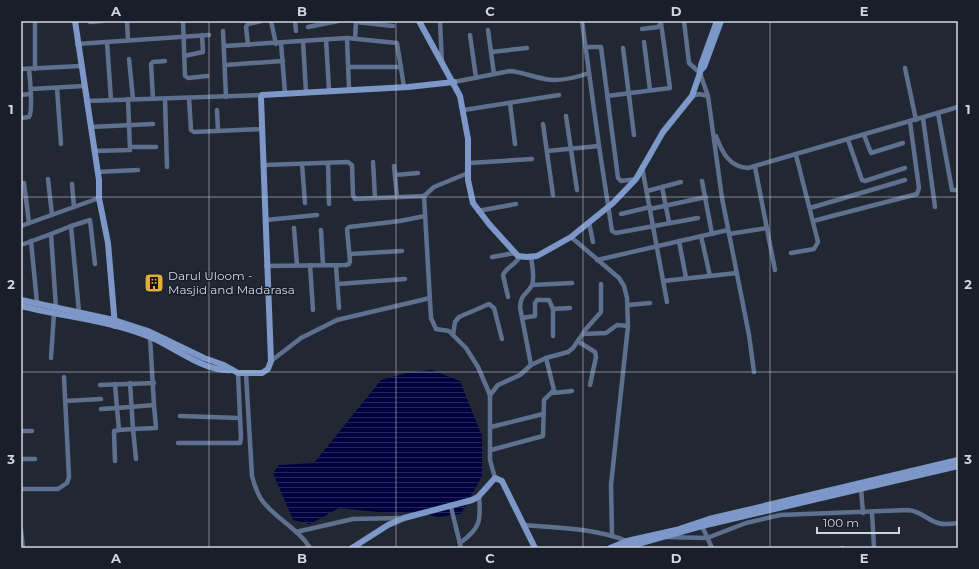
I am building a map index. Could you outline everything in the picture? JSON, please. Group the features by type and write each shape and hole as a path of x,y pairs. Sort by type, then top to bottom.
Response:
{"street":[{"path":"21,118 30,115 35,21"},
{"path":"75,21 77,44 97,172 99,198 108,242 115,323"},
{"path":"90,22 102,21"},
{"path":"127,21 128,40"},
{"path":"183,21 185,76 188,78 208,76"},
{"path":"248,45 246,27 248,24 261,21"},
{"path":"271,21 276,44"},
{"path":"295,21 296,31"},
{"path":"308,27 338,21"},
{"path":"355,39 356,21 393,26"},
{"path":"419,21 454,82 464,110 468,138 468,173 470,193 478,211 517,254"},
{"path":"440,21 442,63"},
{"path":"582,21 598,146 614,233 698,218"},
{"path":"684,21 689,63 701,71"},
{"path":"717,21 701,65 701,71 708,96 714,129 716,160 749,335 754,372"},
{"path":"492,257 517,254 530,257 551,249 571,237 589,223 608,207 636,179 663,132 692,96 721,21"},
{"path":"607,96 670,88 661,22"},
{"path":"642,30 658,26 661,22"},
{"path":"488,30 494,74"},
{"path":"223,31 226,97"},
{"path":"184,56 203,52 202,35"},
{"path":"77,44 209,35"},
{"path":"470,35 476,78"},
{"path":"224,46 276,44 347,38 397,43 404,87"},
{"path":"347,38 349,89"},
{"path":"326,39 329,90"},
{"path":"303,41 306,92"},
{"path":"106,42 111,100"},
{"path":"644,42 650,90"},
{"path":"281,43 285,93"},
{"path":"586,47 601,46 618,178 621,181 636,179"},
{"path":"491,52 527,48"},
{"path":"623,48 634,135"},
{"path":"94,152 130,150 129,59"},
{"path":"153,99 151,64 153,62 165,61"},
{"path":"225,65 283,61"},
{"path":"21,70 81,66"},
{"path":"349,67 401,67"},
{"path":"905,68 916,120"},
{"path":"86,101 226,97 329,90 404,87 439,84 494,74 519,72 544,79 562,80 589,73"},
{"path":"21,95 57,88 84,86"},
{"path":"57,88 61,144"},
{"path":"692,96 699,94 708,96"},
{"path":"21,306 79,312 115,323 150,337 200,363 224,370 246,374 262,373 268,369 271,361 266,266 262,95"},
{"path":"464,110 559,95"},
{"path":"188,98 191,130 194,132 263,129"},
{"path":"165,99 167,167"},
{"path":"510,103 515,144"},
{"path":"714,129 722,149 732,163 739,168 755,167 958,107"},
{"path":"217,110 218,130"},
{"path":"938,113 952,190 958,190"},
{"path":"566,116 577,190"},
{"path":"923,118 934,207"},
{"path":"813,222 917,194 919,188 910,122"},
{"path":"90,126 153,124"},
{"path":"543,124 553,195"},
{"path":"864,135 871,153 903,143"},
{"path":"848,140 862,180 865,181 905,168"},
{"path":"547,151 598,146"},
{"path":"130,147 156,147"},
{"path":"791,253 814,249 818,245 796,155"},
{"path":"469,163 532,159"},
{"path":"373,162 375,198"},
{"path":"328,163 329,204"},
{"path":"264,165 351,163 354,197 357,199 424,196 434,187 468,173"},
{"path":"302,164 305,203"},
{"path":"394,166 397,197"},
{"path":"642,167 667,302"},
{"path":"755,167 774,270"},
{"path":"97,172 138,170"},
{"path":"395,175 418,173"},
{"path":"48,179 52,215"},
{"path":"810,208 905,180"},
{"path":"702,181 712,234"},
{"path":"647,191 681,182"},
{"path":"24,183 29,223"},
{"path":"72,184 74,207"},
{"path":"662,187 669,222"},
{"path":"424,196 431,318 436,329 449,331 472,357 490,395 490,460 495,478"},
{"path":"21,226 99,198"},
{"path":"621,214 706,198"},
{"path":"478,211 516,204"},
{"path":"266,220 316,216"},
{"path":"266,266 336,266 349,264 349,226 400,222 425,216"},
{"path":"21,245 90,220 94,264"},
{"path":"589,223 593,242"},
{"path":"71,226 79,312"},
{"path":"294,228 296,265"},
{"path":"597,260 701,236 767,228"},
{"path":"321,230 323,265"},
{"path":"50,358 55,310 51,234"},
{"path":"701,236 710,276"},
{"path":"571,237 619,278 624,286 628,305 628,326 611,485 612,535"},
{"path":"31,241 37,303"},
{"path":"679,241 686,278"},
{"path":"350,254 402,251"},
{"path":"508,297 503,275 504,272 515,265 517,254"},
{"path":"530,257 533,272 532,285 520,299 531,365"},
{"path":"310,265 313,310"},
{"path":"336,266 339,308"},
{"path":"663,281 737,273"},
{"path":"338,284 405,279"},
{"path":"532,285 572,283"},
{"path":"490,395 498,385 520,375 531,365 546,358 568,352 579,342 583,334 601,312 601,284"},
{"path":"271,361 301,338 337,320 430,298"},
{"path":"21,300 37,303 55,310 148,331 235,372"},
{"path":"522,318 535,316 535,303 537,300 549,300 553,309 553,336"},
{"path":"628,305 650,302"},
{"path":"453,335 455,322 459,317 489,304 494,308 502,339"},
{"path":"553,309 570,308"},
{"path":"583,334 606,333 617,325 628,326"},
{"path":"115,461 114,432 119,430 156,428 150,337"},
{"path":"579,342 595,352 596,357 590,385"},
{"path":"546,358 554,390 553,393"},
{"path":"178,443 240,442 240,418 235,372"},
{"path":"246,374 252,476 255,486 261,499 296,532 310,548"},
{"path":"21,489 58,489 67,483 69,477 64,377"},
{"path":"130,383 136,459"},
{"path":"100,385 154,383"},
{"path":"115,384 119,430"},
{"path":"491,450 543,436 544,400 553,393 572,391"},
{"path":"65,401 100,399"},
{"path":"100,409 154,405"},
{"path":"491,427 543,414"},
{"path":"180,416 240,418"},
{"path":"21,426 21,431 32,431"},
{"path":"21,458 35,459"},
{"path":"610,548 634,545 709,519 958,460"},
{"path":"624,548 702,526 958,466"},
{"path":"352,548 388,525 404,518 451,507 472,500 479,495 495,478"},
{"path":"495,478 502,481 535,548"},
{"path":"861,488 863,512"},
{"path":"460,546 473,533 481,516 479,495"},
{"path":"451,507 460,546"},
{"path":"665,537 707,538 726,529 764,517 809,513 916,511 939,523 958,523"},
{"path":"872,512 874,548"},
{"path":"296,532 352,519 389,517 404,518"},
{"path":"524,525 578,529 612,535 634,545"},
{"path":"702,526 712,548"},
{"path":"21,530 23,548"}],"shaded area":[{"path":"432,370 460,381 482,436 482,476 461,514 438,517 421,513 387,513 339,508 310,524 293,520 273,473 279,465 314,463 381,380 410,372"}],"place":[{"name":"Darul Uloom - Masjid and Madarasa","path":"154,283"}]}
